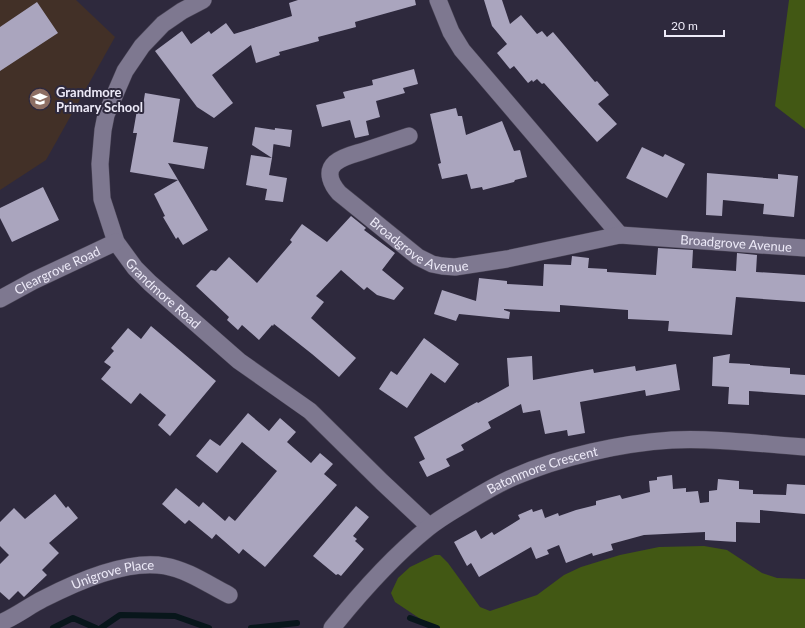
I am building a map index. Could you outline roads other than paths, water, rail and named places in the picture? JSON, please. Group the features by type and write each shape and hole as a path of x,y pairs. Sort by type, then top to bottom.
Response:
{"street":[{"name":"Grandmore Road","path":"203,0 182,11 163,24 142,46 124,71 106,115 100,164 102,199 116,242 135,268 150,283 239,361 310,411 382,482 430,526"},
{"path":"438,0 451,32 462,50 620,235"},
{"name":"Broadgrove Avenue","path":"409,136 346,157 335,163 330,170 330,177 333,186 339,193 418,257 432,264 455,267 507,259 620,235 805,248"},
{"name":"Cleargrove Road","path":"0,299 116,242"},
{"name":"Batonmore Crescent","path":"332,628 383,569 411,541 430,526 481,494 513,477 551,463 598,451 672,440 718,440 805,447"},
{"name":"Unigrove Place","path":"0,623 44,598 96,575 130,566 152,564 166,566 190,574 229,595"}],"waterway":[{"path":"101,628 120,615 175,616 209,628"},
{"path":"53,628 73,618 96,628"},
{"path":"410,618 437,628"},
{"path":"251,628 297,623"}],"place":[{"name":"Grandmore Primary School","path":"40,99"}]}
